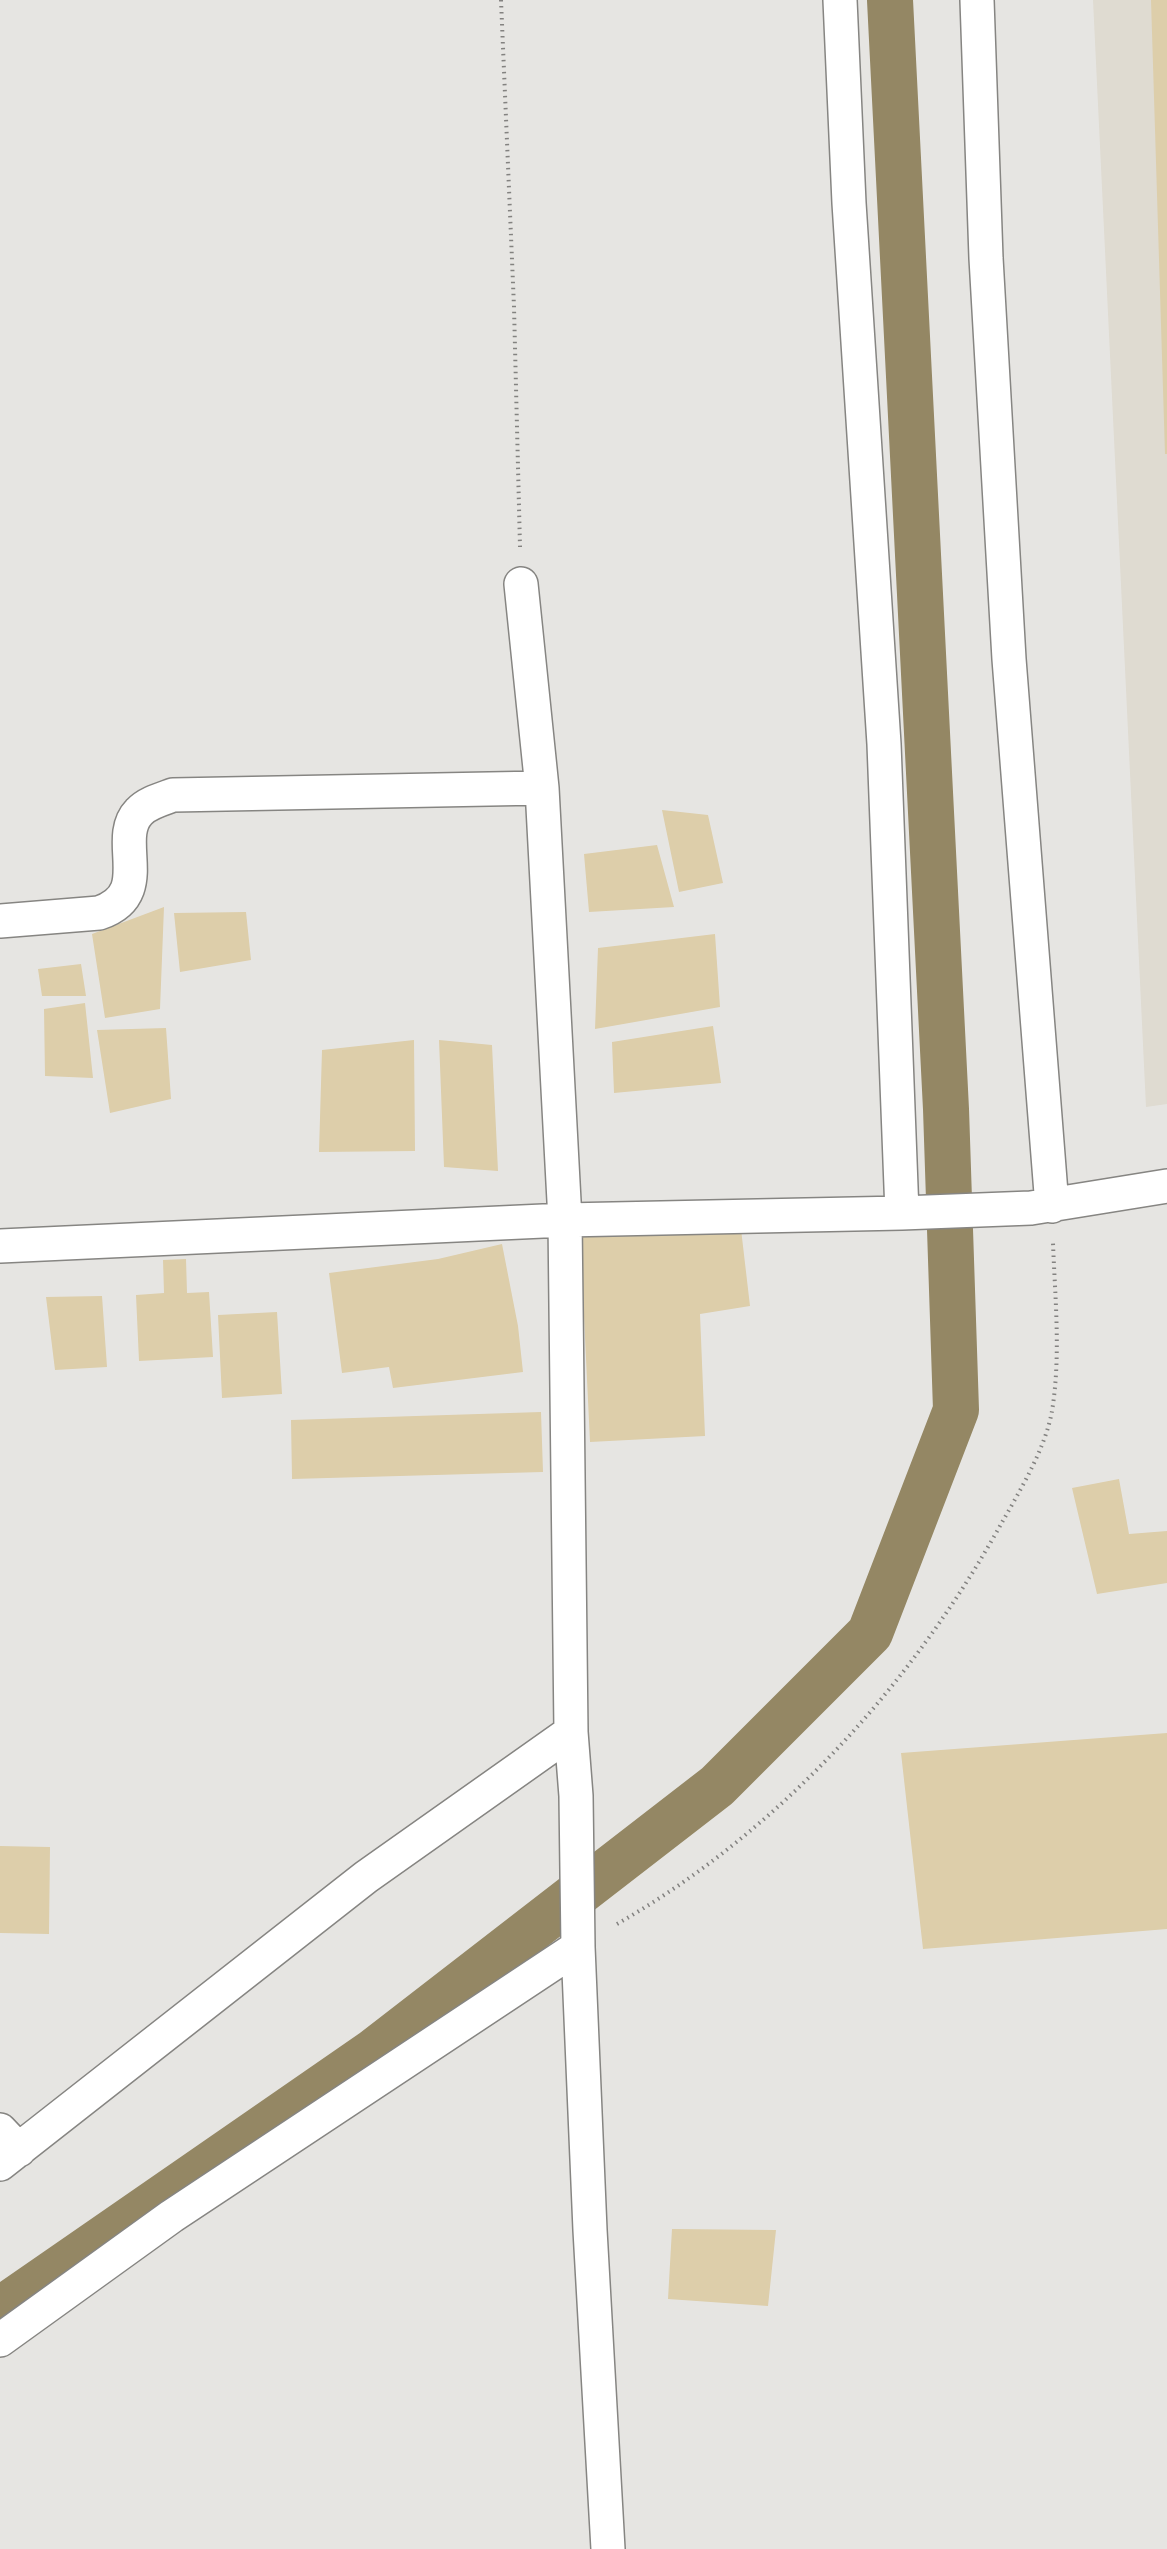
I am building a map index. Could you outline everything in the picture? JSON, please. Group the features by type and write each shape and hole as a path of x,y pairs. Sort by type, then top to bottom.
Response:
{"street":[{"path":"840,0 849,203 884,744 910,1213"},
{"path":"977,0 986,258 1041,1207"},
{"path":"521,584 542,788 565,1220 571,1732 576,1796 578,1947 608,2549"},
{"path":"0,921 99,913 114,908 127,888 130,875 132,825 138,812 156,801 173,795 542,788"},
{"path":"0,1246 565,1220 910,1213 1041,1207 1167,1186"},
{"path":"6,2148 366,1877 571,1732"},
{"path":"0,2340 172,2216 578,1947"}],"path":[{"path":"501,0 514,306 521,584"},
{"path":"578,1947 662,1899 726,1850 789,1796 842,1743 892,1687 956,1600 1020,1490 1051,1413 1056,1348 1041,1207"}],"shaded area":[{"path":"1093,0 1167,0 1167,1104 1146,1107"}],"building":[{"path":"1151,0 1167,0 1167,454 1165,454"},
{"path":"662,810 708,815 723,883 679,892"},
{"path":"657,845 674,907 589,912 584,854"},
{"path":"164,907 160,1009 105,1018 92,934"},
{"path":"246,912 251,960 180,972 174,913"},
{"path":"715,934 720,1007 595,1029 598,948"},
{"path":"81,964 86,996 42,996 38,969"},
{"path":"85,1003 93,1078 45,1076 44,1009"},
{"path":"713,1026 721,1083 614,1093 612,1042"},
{"path":"166,1028 171,1099 110,1113 97,1030"},
{"path":"414,1040 415,1151 319,1152 322,1050"},
{"path":"439,1040 492,1045 498,1171 444,1167"},
{"path":"741,1229 750,1306 700,1314 705,1436 590,1442 580,1233"},
{"path":"502,1244 518,1326 523,1372 393,1388 389,1367 342,1373 329,1273 438,1259"},
{"path":"186,1259 187,1293 209,1292 213,1357 139,1361 136,1295 164,1293 163,1260"},
{"path":"102,1296 107,1367 55,1370 46,1297"},
{"path":"277,1312 282,1394 222,1398 218,1315"},
{"path":"541,1412 543,1472 292,1479 291,1420"},
{"path":"1119,1479 1129,1534 1167,1531 1167,1583 1097,1594 1072,1488"},
{"path":"1167,1733 1167,1929 923,1949 901,1753"},
{"path":"0,1846 50,1847 49,1934 0,1933"},
{"path":"672,2229 776,2230 768,2306 668,2299"}],"waterway":[{"path":"0,2310 373,2052 717,1786 870,1633 956,1410 946,1109 890,0"}]}
